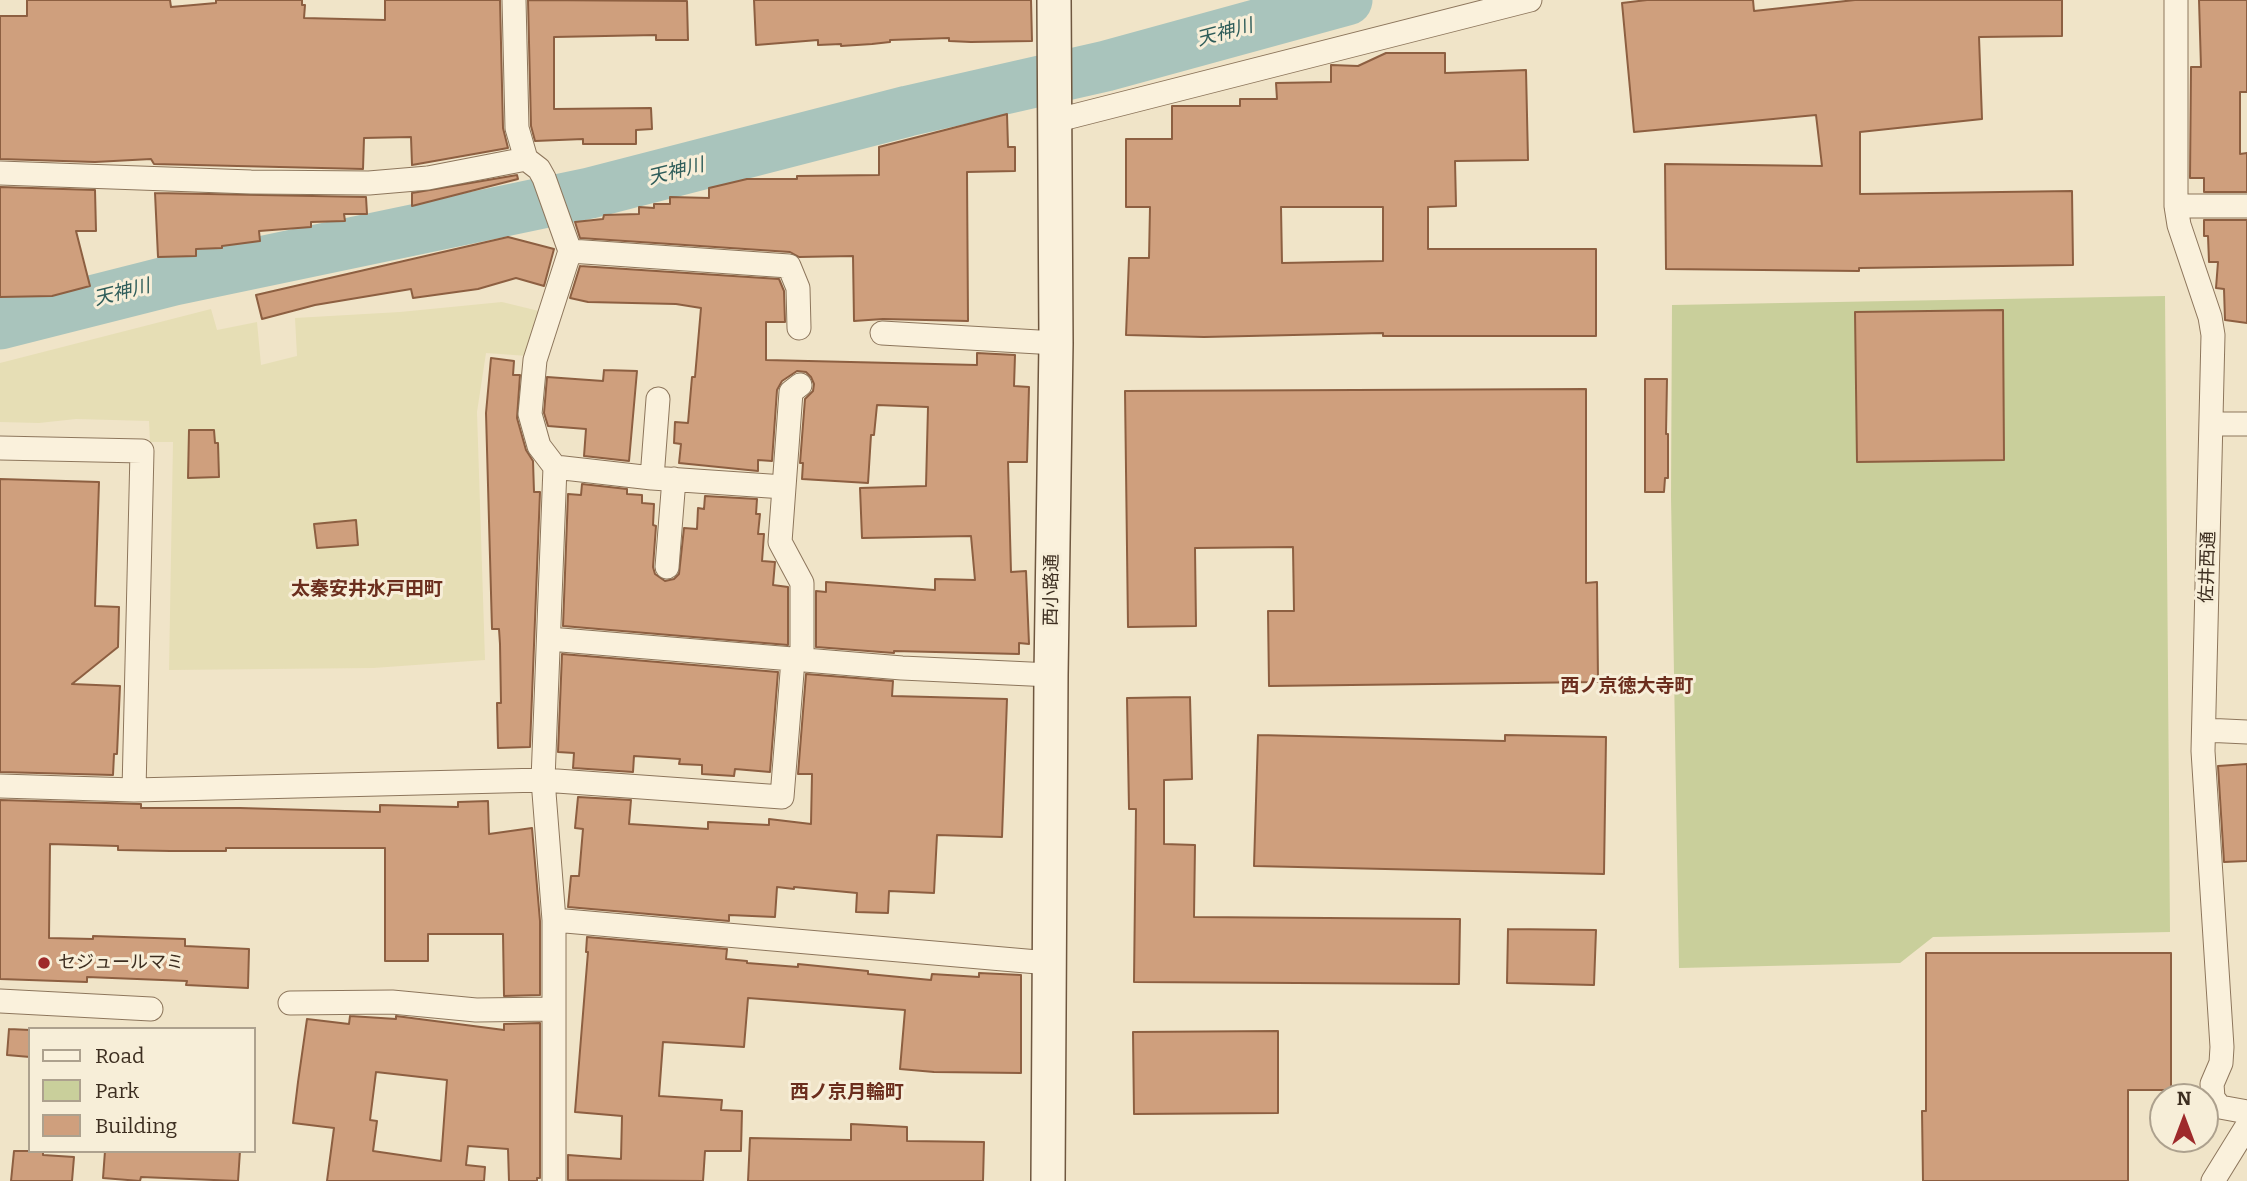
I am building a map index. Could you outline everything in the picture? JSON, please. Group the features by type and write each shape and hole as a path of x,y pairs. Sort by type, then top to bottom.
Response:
{"street":[{"path":"514,0 517,128 526,159 544,178 570,251 536,360 530,414 539,446 555,467 543,780 555,920 554,1181"},
{"name":"西小路通","path":"1048,1181 1056,343 1054,0"},
{"path":"1054,109 1530,0"},
{"name":"佐井西通","path":"2176,0 2176,206 2179,225 2210,317 2213,335 2203,751 2222,1047 2221,1063 2211,1084 2213,1098 2220,1107 2247,1112"},
{"path":"0,173 251,182 369,183 428,178 526,159"},
{"path":"2176,206 2247,206"},
{"path":"570,251 789,266 798,288 799,328"},
{"path":"883,333 1056,343"},
{"path":"0,786 134,790 543,780 782,797 797,660 802,583 780,542 791,392 800,385"},
{"path":"658,399 667,567"},
{"path":"2212,424 2247,424"},
{"path":"0,448 142,451 134,790"},
{"path":"555,467 663,479 784,487"},
{"path":"549,639 902,668 1051,675"},
{"path":"2204,730 2247,732"},
{"path":"555,920 1049,963"},
{"path":"0,1001 151,1009"},
{"path":"290,1003 392,1002 475,1010 554,1009"},
{"path":"2213,1181 2247,1126"}],"shaded area":[{"path":"502,302 543,312 528,356 486,353 477,412 485,660 373,668 169,670 173,442 150,442 149,421 76,419 39,423 0,422 0,363 211,309 217,330 257,322 261,365 297,356 295,318 400,312"}],"green space":[{"path":"2165,296 2170,932 1933,937 1900,963 1679,968 1671,497 1672,305"}],"building":[{"path":"27,0 170,0 171,7 216,3 216,0 302,0 302,5 305,5 304,18 385,20 385,0 500,0 503,128 508,148 412,165 411,137 364,138 363,169 154,164 151,159 95,162 0,159 0,16 27,16"},
{"path":"528,0 687,1 688,40 656,40 656,35 554,37 554,109 651,108 652,129 636,130 636,144 583,144 583,139 535,141 531,126"},
{"path":"754,0 1031,0 1032,41 971,42 949,41 949,38 890,40 841,46 818,45 818,40 756,45"},
{"path":"1647,0 1753,0 1754,11 1855,0 2062,0 2062,36 1979,37 1982,119 1860,132 1860,194 2072,191 2073,265 1859,268 1859,271 1666,269 1665,164 1822,166 1816,115 1634,132 1622,3"},
{"path":"2199,0 2247,0 2247,92 2240,92 2240,154 2247,153 2247,192 2204,192 2204,178 2190,178 2191,67 2201,67"},
{"path":"1386,53 1445,53 1445,73 1526,70 1528,160 1455,161 1456,206 1428,207 1428,249 1596,249 1596,336 1383,336 1383,333 1204,337 1126,335 1129,258 1149,258 1150,207 1126,207 1126,139 1172,139 1172,106 1240,106 1240,99 1277,99 1276,83 1331,82 1331,65 1358,66","holes":["1281,207 1383,207 1383,261 1282,263"]},
{"path":"1007,114 1008,147 1015,147 1015,171 967,172 968,321 854,321 853,256 799,257 790,252 580,238 575,222 603,219 604,215 639,214 639,207 654,208 654,204 670,204 670,197 709,198 709,188 747,179 879,175 879,147"},
{"path":"517,175 518,179 412,206 412,193"},
{"path":"0,187 95,190 96,231 76,231 90,286 52,296 0,297"},
{"path":"155,193 366,197 367,214 344,214 345,221 311,222 311,227 259,231 260,241 222,248 196,249 196,256 158,257"},
{"path":"2204,220 2247,220 2247,323 2225,320 2224,289 2216,288 2218,262 2209,262"},
{"path":"508,237 554,249 544,286 516,278 478,289 413,298 411,289 315,305 262,319 256,295"},
{"path":"580,266 779,279 784,291 785,322 766,322 766,360 977,365 977,353 1015,355 1014,386 1029,387 1027,462 1008,462 1011,572 1026,571 1029,644 1019,643 1019,654 894,653 816,647 816,591 826,592 826,582 935,590 935,579 975,580 971,536 862,538 860,488 926,486 928,407 877,405 874,435 871,435 868,483 802,479 803,463 800,463 805,399 813,391 814,384 806,372 797,371 782,381 777,390 772,461 758,460 758,471 679,463 681,444 674,443 675,422 688,423 701,308 676,304 588,302 570,298"},
{"path":"2003,310 2004,460 1857,462 1855,312"},
{"path":"491,358 514,361 513,375 520,375 517,418 526,450 533,461 534,492 540,492 530,747 498,748 497,703 501,703 500,644 499,629 492,629 486,413"},
{"path":"604,370 637,371 629,461 584,456 586,429 548,426 544,413 547,377 603,381"},
{"path":"1645,379 1667,379 1668,478 1665,478 1664,492 1645,492"},
{"path":"1586,389 1586,583 1597,582 1598,682 1269,686 1268,611 1294,611 1293,547 1195,548 1196,626 1128,627 1125,391"},
{"path":"189,430 214,430 215,443 218,443 219,477 188,478"},
{"path":"0,479 99,482 95,606 119,607 118,647 72,684 120,686 117,754 114,754 113,775 0,772"},
{"path":"582,484 627,489 627,494 642,495 642,503 654,504 653,525 656,526 653,567 655,574 665,581 674,579 679,574 684,528 697,529 698,508 704,509 705,496 757,499 756,514 760,514 758,534 764,534 762,561 775,562 773,585 788,587 788,645 563,626 568,494 581,495"},
{"path":"356,520 358,545 317,548 314,524"},
{"path":"562,654 778,672 770,772 735,769 734,776 702,774 702,765 679,764 680,759 634,756 633,772 573,768 574,753 558,752"},
{"path":"806,674 893,681 892,696 1007,699 1002,837 937,835 934,893 889,891 888,913 856,912 857,893 794,887 777,887 775,917 729,915 729,921 568,907 571,876 579,876 583,829 575,828 578,797 631,800 629,824 708,829 708,822 769,825 769,819 811,824 812,774 798,774"},
{"path":"1190,697 1192,779 1164,780 1164,844 1195,845 1194,917 1460,919 1459,984 1134,982 1136,809 1129,809 1127,698"},
{"path":"1258,735 1505,741 1505,735 1606,737 1604,874 1254,866"},
{"path":"2247,764 2247,861 2224,862 2218,766"},
{"path":"0,800 141,804 141,808 380,812 380,805 458,807 458,802 488,801 489,834 532,828 540,921 540,995 504,996 503,934 428,934 428,961 385,961 385,848 226,848 226,851 170,851 50,844 49,938 93,939 93,936 185,939 185,946 249,949 248,988 186,985 187,981 87,977 87,982 0,979"},
{"path":"1508,929 1596,930 1594,985 1507,983"},
{"path":"587,937 727,949 726,959 747,963 798,967 798,964 931,980 932,974 979,977 979,973 1021,975 1021,1073 900,1069 905,1010 748,998 744,1047 663,1042 659,1096 722,1100 721,1110 742,1111 741,1151 705,1151 703,1181 568,1180 568,1155 621,1159 622,1116 575,1112"},
{"path":"1926,953 2171,953 2171,1083 2149,1083 2149,1090 2128,1090 2128,1181 1923,1181 1922,1111 1926,1111"},
{"path":"350,1016 396,1019 396,1016 504,1030 504,1024 540,1023 540,1178 537,1178 537,1181 509,1181 508,1149 468,1146 466,1165 485,1167 484,1181 327,1181 334,1128 293,1123 298,1082 307,1019 349,1024","holes":["376,1072 447,1080 441,1161 373,1151 377,1121 370,1120"]},
{"path":"9,1029 28,1030 28,1057 7,1055"},
{"path":"1278,1031 1278,1113 1134,1114 1133,1032"},
{"path":"851,1124 907,1127 907,1141 984,1142 983,1181 748,1181 750,1138 851,1140"},
{"path":"14,1151 74,1157 72,1181 11,1181"},
{"path":"105,1153 240,1153 238,1181 141,1177 140,1181 103,1178"}],"waterway":[{"name":"天神川","path":"0,324 174,280 590,193 908,111 1106,66 1347,0"}],"place":[{"name":"セジュールマミ","path":"44,963"}],"district":[{"name":"太秦安井水戸田町","path":"367,590"},
{"name":"西ノ京徳大寺町","path":"1627,687"},
{"name":"西ノ京月輪町","path":"847,1093"}]}
